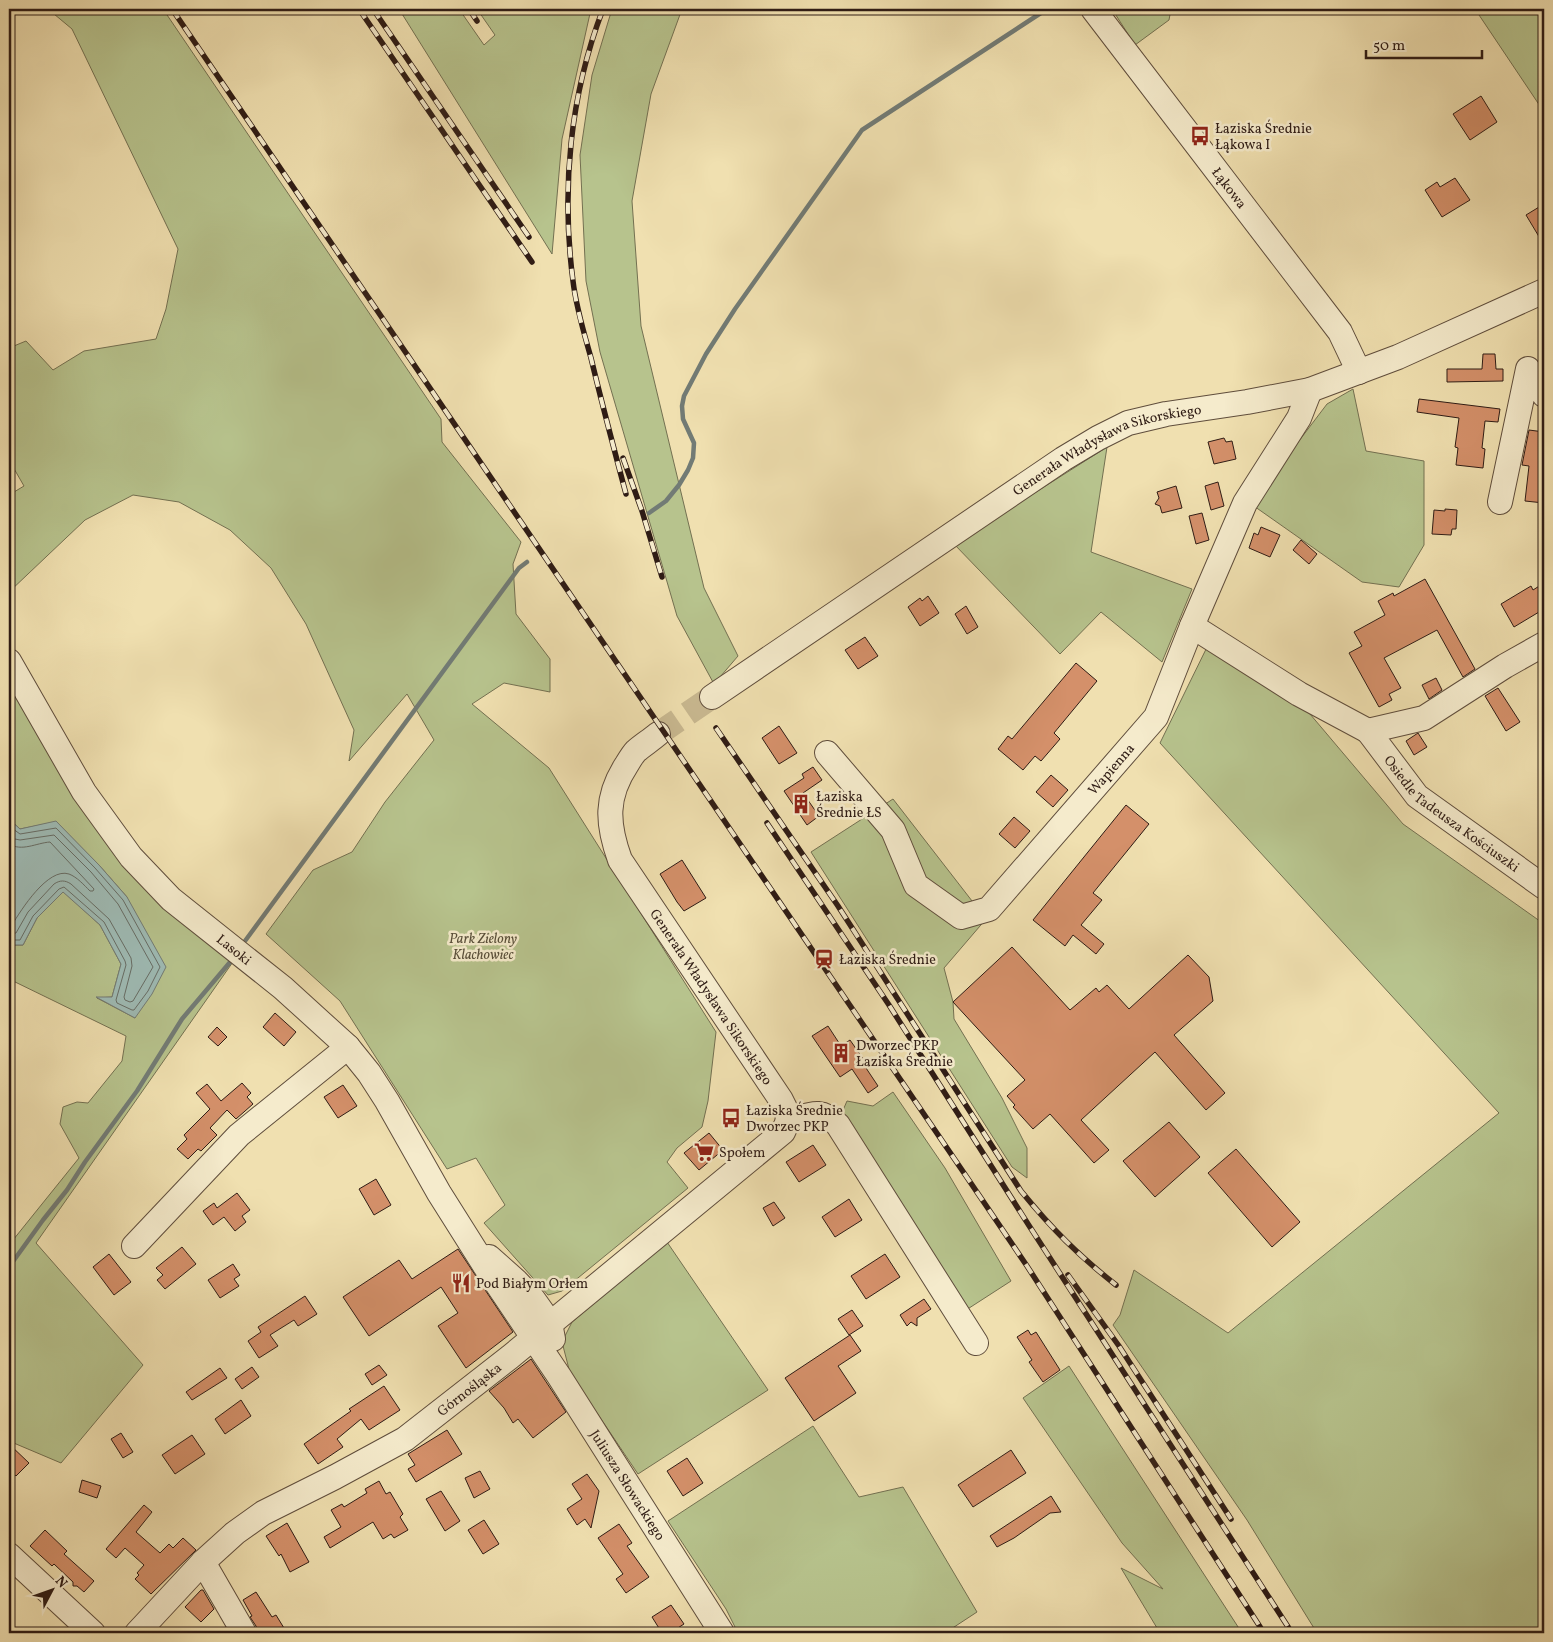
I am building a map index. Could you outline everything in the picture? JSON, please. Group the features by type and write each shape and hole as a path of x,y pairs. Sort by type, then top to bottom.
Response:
{"street":[{"name":"Łąkowa","path":"1093,9 1340,332 1359,372"},
{"name":"Generała Władysława Sikorskiego","path":"712,697 1055,464 1098,438 1128,423 1166,414 1310,390 1398,357 1544,291"},
{"path":"1500,502 1528,369 1544,395"},
{"name":"Wapienna","path":"827,753 893,830 916,885 961,916 989,909 1156,717 1192,626 1245,503 1299,418 1310,390"},
{"name":"Osiedle Tadeusza Kościuszki","path":"1192,626 1299,694 1368,731 1417,796 1544,886"},
{"path":"1368,731 1424,718 1505,666 1544,644"},
{"name":"Lasoki","path":"9,661 84,792 131,856 171,899 283,988 348,1047 369,1073 387,1101 439,1193 485,1266 542,1330"},
{"name":"Generała Władysława Sikorskiego","path":"658,734 636,751 619,776 609,813 612,839 620,860 781,1100 787,1112 788,1121"},
{"path":"134,1246 239,1135 348,1047"},
{"path":"788,1121 814,1114 824,1114 838,1125 976,1343"},
{"name":"Górnośląska","path":"137,1633 203,1562 235,1533 263,1513 335,1478 405,1439 542,1330 782,1132 788,1121"},
{"name":"Juliusza Słowackiego","path":"542,1330 559,1376 722,1633"},
{"path":"9,1555 93,1633"},
{"path":"203,1562 244,1633"}],"green space":[{"name":"Park Zielony Klachowiec","path":"48,9 163,9 441,419 442,442 521,542 513,564 516,614 550,659 550,692 504,683 472,704 549,768 716,1032 708,1101 702,1127 677,1148 667,1162 688,1188 562,1291 548,1295 484,1223 505,1205 476,1158 447,1169 340,1001 266,934 313,870 352,852 385,802 434,740 407,694 349,761 354,730 306,624 271,568 230,530 179,502 133,495 85,520 9,592 9,495 24,486 9,460 9,348 26,341 53,370 84,351 156,339 166,309 178,249 72,29"},
{"path":"399,9 459,9 484,45 495,35 477,9 591,9 562,139 552,254"},
{"path":"612,9 682,9 651,94 632,201 641,326 704,588 738,656 714,684 677,616 600,352 586,281 580,155 592,75"},
{"path":"1112,9 1171,9 1169,20 1135,45"},
{"path":"1475,9 1544,9 1544,112"},
{"path":"1353,389 1366,451 1424,461 1424,545 1399,587 1362,582 1251,504 1327,404"},
{"path":"1107,447 1091,552 1192,589 1162,662 1101,612 1060,654 954,544"},
{"path":"1211,639 1310,714 1403,824 1544,924 1544,1633 1317,1633 1247,1520 1113,1325 1120,1315 1134,1270 1228,1333 1499,1113 1160,743"},
{"path":"9,680 83,798 235,959 36,1243 143,1365 61,1463 9,1441 9,1245 79,1158 60,1124 63,1107 77,1102 88,1103 122,1061 126,1036 9,979 9,945 23,945 37,918 63,891 100,925 121,964 112,997 97,998 135,1018 127,897 99,865 56,822 20,829 9,819"},
{"path":"893,799 986,919 944,968 953,1002 954,1019 1002,1098 1027,1148 1027,1178 1012,1167 811,852"},
{"path":"893,1092 945,1168 1011,1281 963,1312 840,1117 847,1101 873,1106"},
{"path":"667,1242 768,1390 638,1474 570,1373 562,1342 572,1322"},
{"path":"1069,1366 1242,1633 1160,1633 1121,1568 1163,1589 1122,1543 1023,1398"},
{"path":"813,1426 859,1497 903,1487 977,1612 945,1633 738,1633 726,1609 668,1521"}],"water":[{"path":"9,819 20,829 56,821 127,897 166,967 152,994 135,1018 96,997 112,997 121,964 100,925 63,892 37,918 23,945 9,945"}],"building":[{"path":"1481,96 1497,122 1470,140 1453,114"},
{"path":"1455,178 1470,200 1442,217 1425,190 1437,182 1440,187"},
{"path":"1544,204 1544,245 1526,215"},
{"path":"1483,354 1495,354 1496,369 1503,369 1503,381 1447,382 1447,369 1482,369"},
{"path":"1419,399 1500,409 1498,422 1485,421 1482,448 1485,449 1483,468 1456,465 1458,448 1455,447 1459,418 1417,412"},
{"path":"1529,430 1544,432 1544,503 1525,501 1529,466 1522,465"},
{"path":"1224,438 1226,442 1232,441 1236,459 1214,464 1208,442"},
{"path":"1218,482 1224,506 1211,510 1205,486"},
{"path":"1176,486 1182,508 1162,513 1160,506 1155,504 1159,498 1157,492"},
{"path":"1445,509 1457,510 1456,529 1452,529 1451,535 1432,534 1434,510 1445,511"},
{"path":"1202,513 1209,540 1196,544 1189,516"},
{"path":"1261,527 1280,535 1270,557 1249,548 1254,533 1258,535"},
{"path":"1301,540 1317,554 1309,564 1293,550"},
{"path":"1425,579 1475,669 1463,677 1437,630 1384,658 1401,688 1389,694 1392,700 1379,707 1349,653 1362,646 1354,632 1385,615 1378,601 1393,593 1394,596"},
{"path":"1544,583 1544,609 1514,627 1501,604 1531,586 1533,590"},
{"path":"928,596 939,613 920,626 908,607 920,598 922,601"},
{"path":"966,606 978,627 967,634 955,614"},
{"path":"865,637 878,656 858,669 845,650"},
{"path":"1076,663 1097,681 1054,733 1060,739 1041,761 1035,756 1023,770 998,749 1008,736 1012,739"},
{"path":"1436,678 1442,690 1429,699 1422,685"},
{"path":"1498,688 1520,722 1506,731 1485,696"},
{"path":"779,726 797,753 779,764 762,738"},
{"path":"1418,733 1427,747 1414,755 1406,741"},
{"name":"Łaziska Średnie ŁS","path":"813,767 822,780 803,793 819,816 807,825 784,791 804,778 802,774"},
{"path":"1051,775 1068,790 1053,807 1036,792"},
{"path":"1126,805 1149,824 1093,893 1102,900 1081,925 1104,944 1096,954 1073,935 1065,946 1033,920"},
{"path":"1014,817 1030,831 1015,848 999,834"},
{"path":"682,860 706,898 684,911 660,874"},
{"path":"1012,947 1070,1010 1096,988 1099,992 1107,985 1129,1009 1188,955 1209,977 1213,1001 1174,1035 1225,1093 1206,1110 1155,1052 1081,1120 1109,1150 1094,1163 1050,1114 1033,1129 1013,1107 1015,1105 1007,1096 1025,1080 953,1002"},
{"path":"275,1013 296,1032 284,1046 263,1027"},
{"name":"Dworzec PKP Łaziska Średnie","path":"828,1026 841,1046 850,1040 864,1060 866,1068 878,1086 868,1093 852,1069 840,1077 812,1036"},
{"path":"217,1027 227,1037 218,1046 208,1037"},
{"path":"242,1083 251,1093 247,1097 253,1104 236,1119 227,1110 210,1128 217,1135 201,1151 198,1149 188,1159 177,1149 187,1139 184,1135 210,1109 196,1093 207,1084 221,1101"},
{"path":"343,1085 357,1106 338,1118 324,1097"},
{"path":"1169,1122 1200,1157 1155,1197 1123,1161"},
{"name":"Społem","path":"709,1133 723,1150 699,1170 684,1153"},
{"path":"813,1145 826,1165 799,1182 786,1162"},
{"path":"1236,1149 1300,1222 1272,1247 1208,1173"},
{"path":"376,1179 391,1205 374,1215 359,1189"},
{"path":"237,1193 250,1210 242,1216 246,1222 235,1231 224,1217 213,1225 203,1211 214,1203 217,1208"},
{"path":"849,1199 862,1220 835,1237 822,1217"},
{"path":"774,1202 785,1218 773,1226 763,1208"},
{"path":"182,1247 196,1264 165,1289 157,1280 163,1275 156,1268"},
{"path":"458,1249 513,1332 466,1368 438,1326 458,1313 441,1287 369,1336 343,1297 399,1260 412,1279"},
{"path":"109,1254 131,1282 114,1295 93,1267"},
{"path":"885,1254 900,1277 866,1299 851,1276"},
{"path":"233,1264 240,1275 234,1279 239,1286 220,1298 208,1280"},
{"path":"305,1296 317,1314 298,1326 294,1320 270,1335 278,1346 259,1358 248,1341 261,1332 258,1327"},
{"path":"924,1299 931,1309 917,1318 917,1326 911,1322 907,1326 900,1315"},
{"path":"852,1310 863,1326 849,1335 838,1319"},
{"path":"1028,1330 1031,1335 1036,1332 1060,1370 1043,1382 1029,1362 1032,1360 1017,1337"},
{"path":"850,1335 861,1351 838,1366 856,1393 814,1421 785,1378"},
{"path":"531,1359 566,1412 533,1438 518,1419 513,1423 504,1408 489,1391"},
{"path":"379,1365 387,1375 372,1385 365,1374"},
{"path":"252,1367 259,1377 242,1389 235,1379"},
{"path":"220,1368 227,1378 192,1400 186,1392"},
{"path":"384,1386 400,1410 369,1430 361,1419 337,1439 343,1447 318,1464 304,1444 351,1411 349,1409"},
{"path":"241,1400 251,1416 225,1434 215,1419"},
{"path":"447,1430 462,1454 416,1482 408,1469 415,1465 408,1454"},
{"path":"121,1433 133,1452 123,1458 111,1439"},
{"path":"192,1435 205,1454 175,1474 162,1455"},
{"path":"9,1444 29,1463 16,1476 9,1470"},
{"path":"1011,1450 1026,1473 973,1507 958,1485"},
{"path":"687,1458 703,1483 683,1496 667,1471"},
{"path":"480,1471 490,1489 474,1498 465,1478"},
{"path":"587,1474 599,1491 591,1528 585,1519 577,1525 567,1509 582,1499 572,1484"},
{"path":"82,1480 101,1486 97,1498 79,1492"},
{"path":"379,1481 386,1494 390,1492 403,1514 400,1517 408,1530 394,1538 391,1534 383,1539 373,1522 330,1548 324,1537 341,1527 331,1510 342,1504 344,1507 367,1493 365,1489"},
{"path":"441,1491 460,1521 445,1531 426,1499"},
{"path":"1051,1496 1061,1512 1050,1513 1014,1538 997,1547 990,1536"},
{"path":"144,1505 152,1512 136,1532 160,1553 169,1544 173,1548 183,1538 196,1550 151,1594 135,1579 139,1575 137,1573 144,1565 125,1548 116,1558 106,1549"},
{"path":"484,1520 499,1544 483,1554 468,1530"},
{"path":"287,1523 309,1562 290,1572 281,1554 279,1556 266,1536"},
{"path":"619,1524 632,1543 627,1546 649,1577 626,1593 616,1579 623,1574 598,1538"},
{"path":"45,1530 67,1551 64,1554 94,1581 84,1592 77,1586 73,1586 73,1582 54,1564 52,1566 30,1546"},
{"path":"203,1590 214,1609 201,1622 185,1607"},
{"path":"256,1592 272,1617 276,1615 287,1633 258,1633 250,1617 252,1616 243,1600"},
{"path":"671,1605 684,1624 670,1633 662,1633 652,1617"}],"waterway":[{"path":"649,513 666,501 679,485 693,458 694,443 683,419 682,406 684,396 706,354 735,309 862,130 1047,9"},
{"path":"245,941 519,568 527,562"},
{"path":"9,1267 67,1190 137,1091 182,1019 231,961"}],"tunnel":[{"path":"658,734 712,697"}],"railway":[{"path":"172,9 1027,1266 1264,1633"},
{"path":"359,9 532,262"},
{"path":"373,9 529,237"},
{"path":"469,9 477,21"},
{"path":"603,9 583,75 571,143 568,212 569,246 578,310 626,494"},
{"path":"623,458 642,511 662,577"},
{"path":"716,728 838,906 1021,1191 1066,1241 1116,1285"},
{"path":"767,823 889,1005 1292,1633"},
{"path":"1068,1275 1119,1346 1231,1519"}],"place":[{"name":"Łaziska Średnie Łąkowa I","path":"1200,136"},
{"name":"Łaziska Średnie ŁS","path":"801,804"},
{"name":"Łaziska Średnie","path":"824,959"},
{"name":"Dworzec PKP Łaziska Średnie","path":"841,1053"},
{"name":"Łaziska Średnie Dworzec PKP","path":"731,1118"},
{"name":"Społem","path":"704,1152"},
{"name":"Pod Białym Orłem","path":"461,1283"}]}
